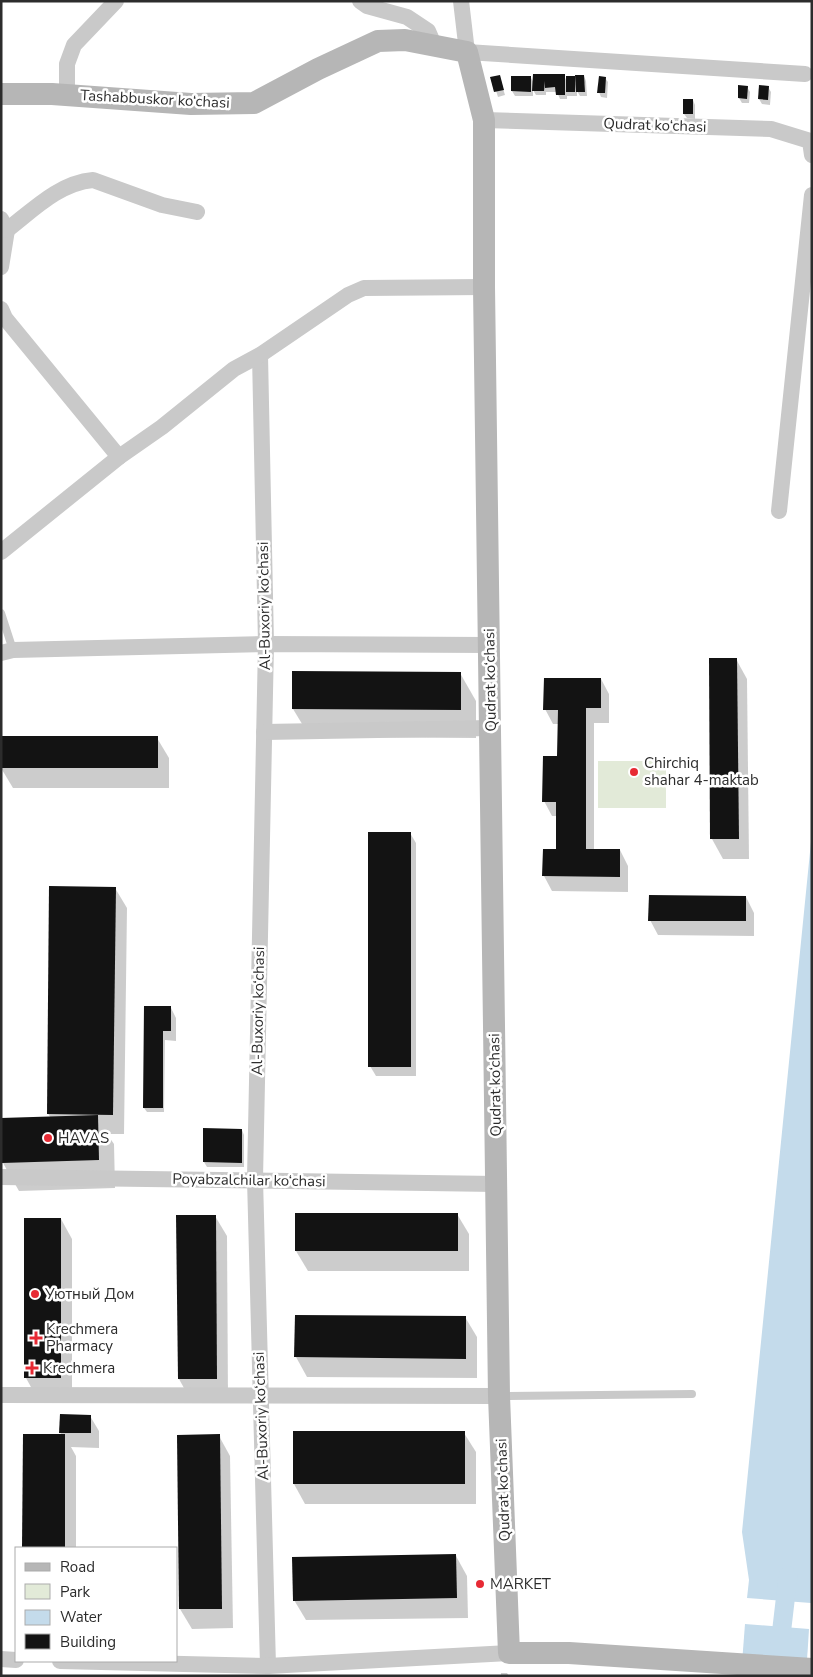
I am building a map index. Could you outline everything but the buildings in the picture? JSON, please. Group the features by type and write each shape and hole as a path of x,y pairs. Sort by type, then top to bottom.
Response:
{"street":[{"name":"Tashabbuskor ko‘chasi","path":"67,95 67,64 74,45 116,1"},
{"path":"360,1 367,6 407,17 428,31 434,45"},
{"name":"Qudrat ko‘chasi","path":"461,1 466,52 484,120 484,287 499,1396 509,1653"},
{"name":"Tashabbuskor ko‘chasi","path":"1,94 67,95 191,104 254,103 318,69 378,41 405,40 466,52"},
{"path":"466,52 804,74"},
{"name":"Qudrat ko‘chasi","path":"484,120 771,129 810,141 812,155"},
{"path":"1,267 4,224 61,190 82,181 93,180 162,205 197,212"},
{"path":"778,511 812,195"},
{"path":"1,552 119,457 162,427 234,369 260,355 348,295 364,288 484,287"},
{"path":"1,309 5,318 119,457"},
{"name":"Al-Buxoriy ko‘chasi","path":"260,355 266,644 255,1179 268,1666"},
{"path":"7,651 266,644 490,645"},
{"path":"264,732 491,728"},
{"name":"Poyabzalchilar ko‘chasi","path":"1,1177 255,1179 496,1184"},
{"path":"1,1395 499,1396"},
{"path":"102,1662 362,1669 509,1653 569,1653 701,1668 739,1664 812,1669"},
{"path":"1,1659 15,1660"}],"lane":[{"path":"1,613 7,651"},
{"path":"499,1396 692,1394"}],"green space":[{"path":"598,761 666,761 666,808 598,808"}],"water":[{"path":"812,832 811,1603 747,1598 749,1580 742,1532"},
{"path":"745,1624 809,1629 806,1676 741,1676"}],"waterway":[{"path":"779,1653 788,1576"}],"place":[{"name":"Chirchiq shahar 4-maktab","path":"634,772"},
{"name":"HAVAS","path":"48,1138"},
{"name":"Уютный Дом","path":"35,1294"},
{"name":"Krechmera Pharmacy","path":"36,1338"},
{"name":"Krechmera","path":"32,1368"},
{"name":"MARKET","path":"480,1584"}]}
